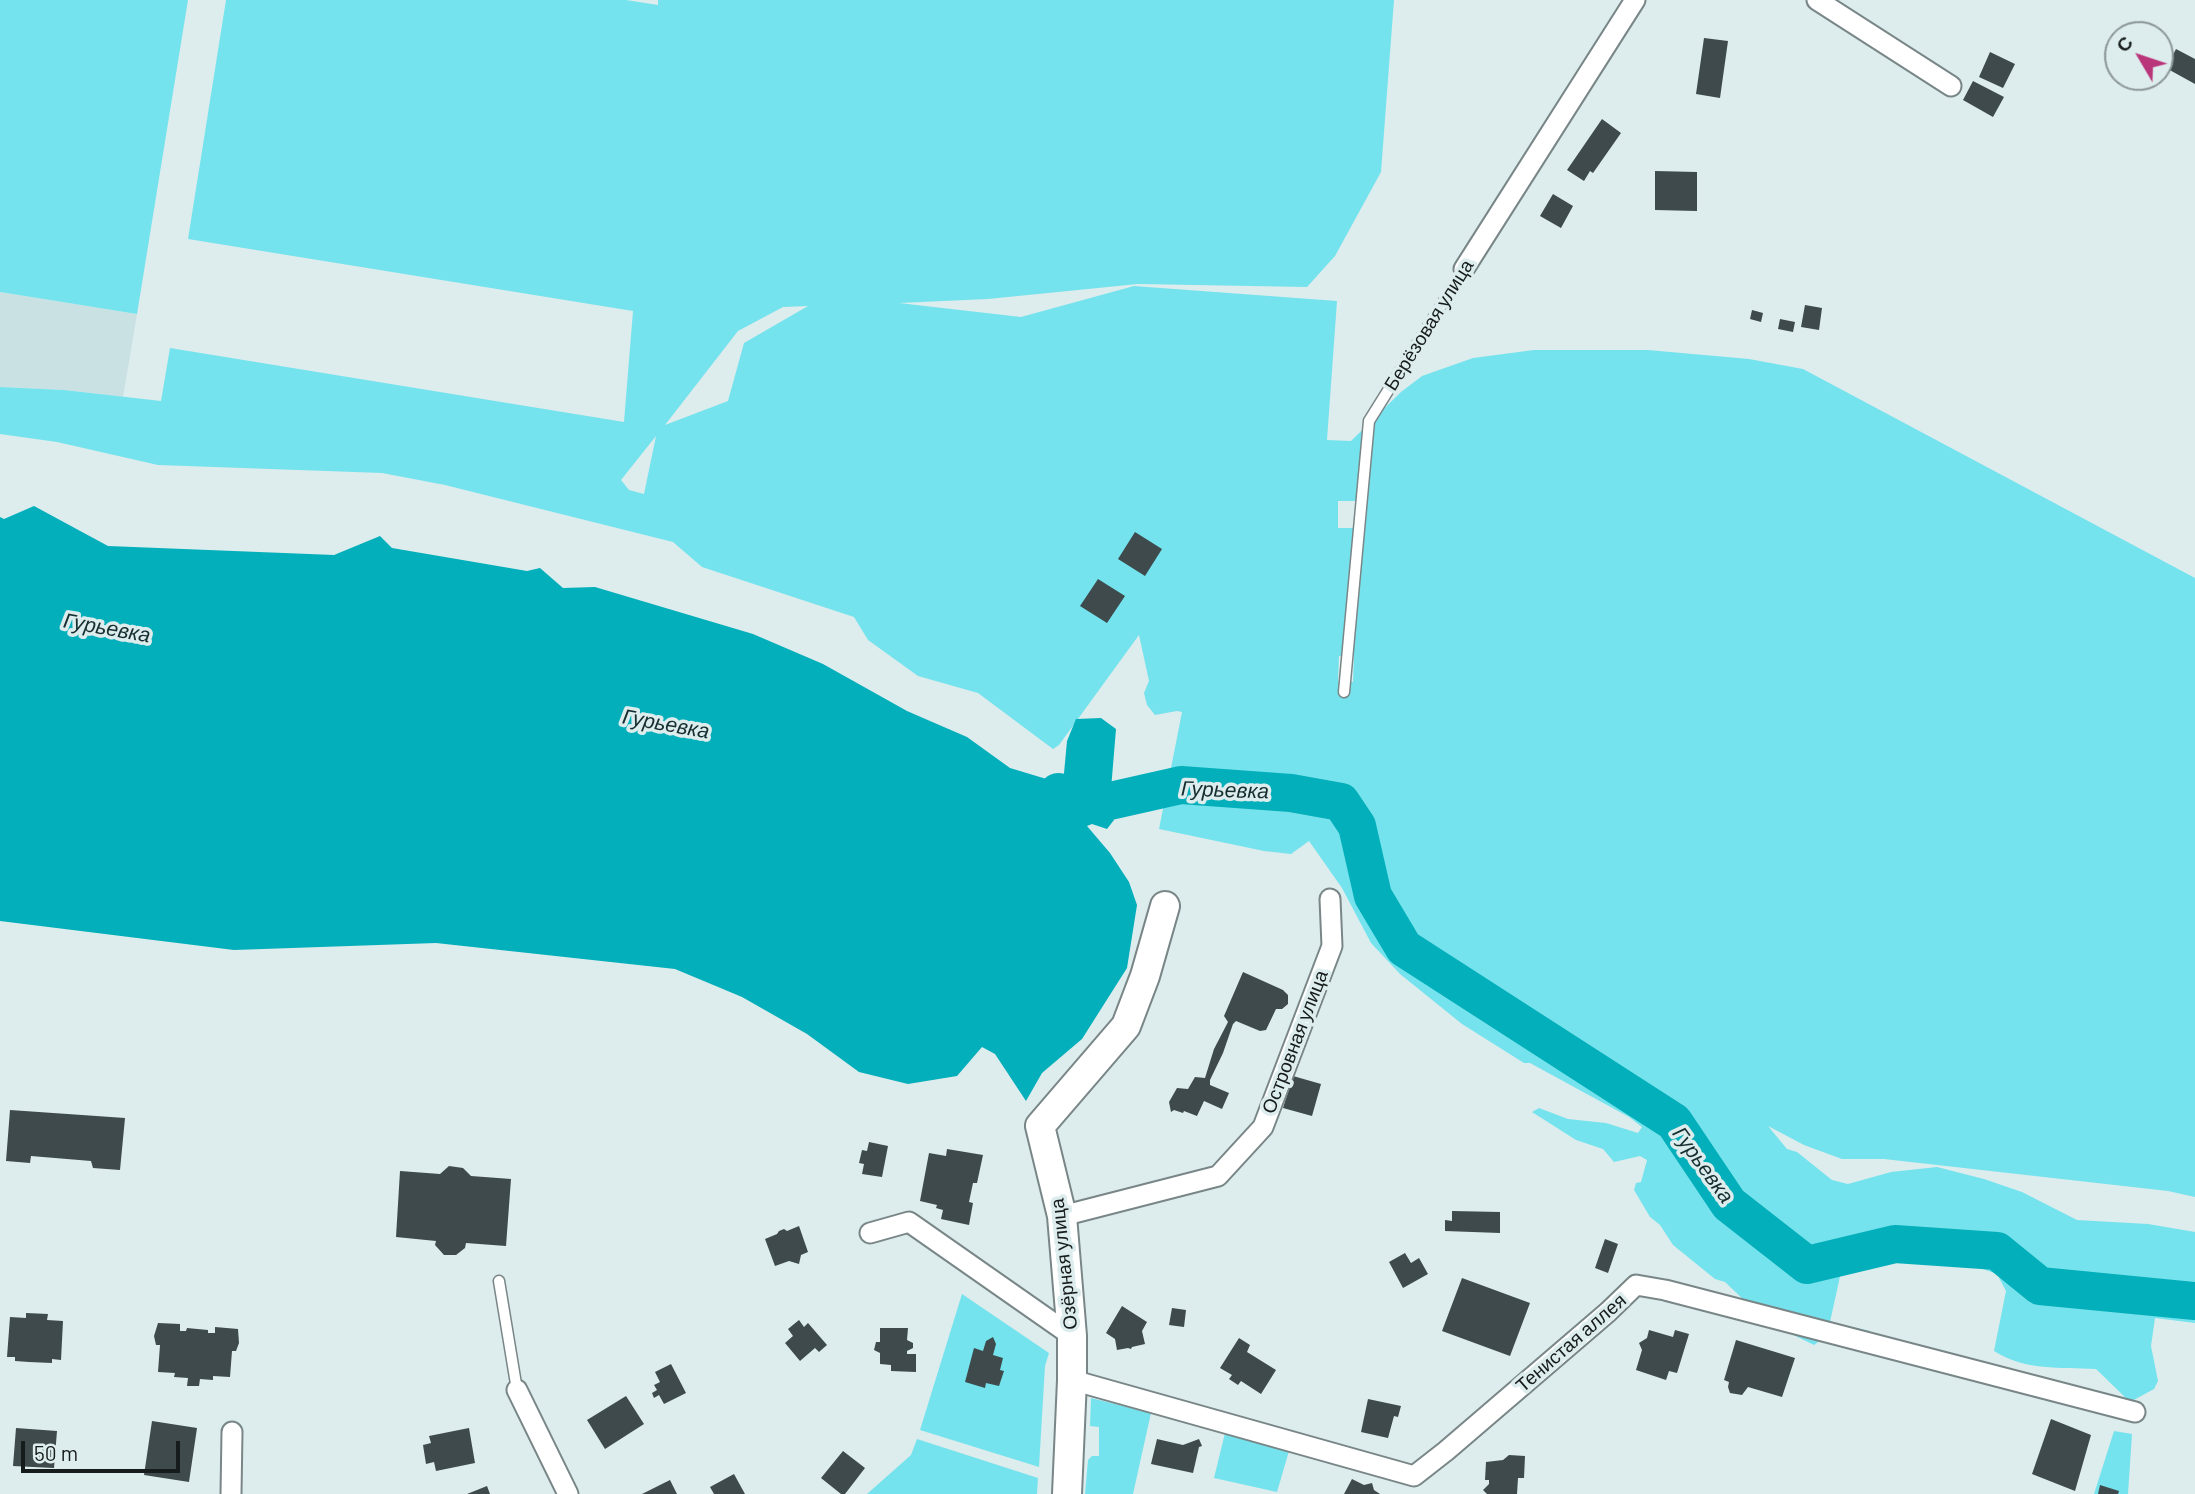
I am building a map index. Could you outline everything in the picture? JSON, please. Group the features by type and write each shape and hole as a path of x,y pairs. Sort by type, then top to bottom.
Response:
{"street":[{"name":"Берёзовая улица","path":"1464,269 1635,0"},
{"path":"1817,0 1951,86"},
{"name":"Островная улица","path":"1062,1216 1217,1176 1263,1127 1332,946 1330,899"},
{"name":"Озёрная улица","path":"1067,1494 1072,1336 1062,1216 1040,1126 1126,1026 1145,976 1165,906"},
{"path":"870,1233 909,1222 1072,1336"},
{"name":"Тенистая аллея","path":"1072,1380 1414,1476 1447,1451 1636,1285 1665,1290 2135,1412"},
{"path":"517,1390 568,1494"},
{"path":"231,1494 232,1432"}],"lane":[{"name":"Берёзовая улица","path":"1344,692 1368,421 1464,269"},
{"path":"499,1280 517,1390"}],"shaded area":[{"path":"0,0 188,0 137,314 0,292"},
{"path":"226,0 626,0 658,5 658,0 1394,0 1381,172 1335,256 1307,287 1138,284 988,299 899,303 1021,317 1134,286 1337,301 1327,440 1351,441 1401,392 1422,376 1473,358 1534,350 1648,350 1749,359 1803,369 2195,578 2195,1197 2168,1191 1884,1159 1842,1159 1804,1145 1768,1126 1787,1149 1797,1152 1832,1180 1848,1184 1891,1172 1937,1167 2022,1192 2077,1220 2148,1224 2195,1232 2195,1323 2155,1318 2151,1346 2158,1381 2154,1389 2130,1402 2096,1369 2031,1365 1994,1351 2006,1291 1997,1274 1958,1260 1900,1260 1841,1272 1830,1322 1870,1331 1834,1337 1828,1335 1814,1345 1767,1322 1725,1282 1715,1279 1673,1245 1660,1225 1650,1217 1634,1190 1636,1183 1641,1182 1647,1160 1640,1156 1614,1162 1603,1149 1576,1140 1532,1112 1539,1108 1568,1119 1606,1123 1638,1133 1642,1127 1629,1117 1530,1063 1524,1063 1462,1024 1400,974 1371,943 1342,888 1309,841 1291,854 1159,829 1182,712 1155,715 1147,705 1144,693 1149,681 1139,635 1059,745 1053,749 978,693 918,676 868,640 854,617 702,567 673,542 445,485 382,473 158,465 57,442 0,434 0,387 64,390 161,401 170,348 624,422 633,311 188,239","holes":["808,306 744,343 728,401 665,425 738,331 783,307","656,436 644,494 629,490 621,480","1338,501 1358,501 1358,528 1338,528","1339,656 1354,656 1353,682 1338,681"]},
{"path":"0,292 137,314 123,397 64,390 0,387"},
{"path":"962,1294 1049,1353 1045,1366 1039,1467 920,1430"},
{"path":"1091,1398 1151,1413 1133,1494 1085,1494 1088,1460 1092,1456 1099,1456 1099,1427 1090,1426"},
{"path":"2114,1431 2132,1434 2128,1494 2094,1494"},
{"path":"1225,1433 1289,1451 1277,1492 1214,1478"},
{"path":"917,1439 1038,1478 1037,1494 867,1494 911,1455"}],"water":[{"path":"34,506 108,546 334,555 380,536 392,548 527,571 540,568 563,588 595,587 753,634 823,664 907,711 967,737 1010,768 1063,784 1067,741 1076,719 1101,718 1116,729 1110,801 1114,820 1107,829 1092,824 1087,826 1110,853 1129,882 1137,905 1127,968 1082,1039 1042,1073 1026,1101 995,1054 982,1047 957,1076 908,1084 859,1072 807,1034 742,997 675,969 436,943 234,950 0,921 0,517 4,519"}],"building":[{"path":"1704,38 1728,41 1720,98 1696,94"},
{"path":"2176,49 2195,59 2195,84 2174,72"},
{"path":"1990,52 2015,64 2003,88 1979,77"},
{"path":"1973,81 2004,97 1993,117 1963,100"},
{"path":"1602,119 1621,133 1593,173 1590,171 1584,181 1567,170"},
{"path":"1655,171 1697,172 1697,211 1655,210"},
{"path":"1553,194 1573,206 1561,228 1540,216"},
{"path":"1805,305 1822,308 1819,330 1801,327"},
{"path":"1752,310 1763,313 1761,322 1750,319"},
{"path":"1780,319 1795,322 1793,332 1778,329"},
{"path":"1135,532 1162,549 1145,576 1118,559"},
{"path":"1098,579 1125,596 1107,623 1080,606"},
{"path":"1243,972 1283,990 1288,995 1288,1004 1282,1009 1276,1009 1266,1030 1260,1031 1236,1021 1233,1024 1210,1080 1210,1085 1229,1093 1222,1109 1204,1101 1197,1116 1184,1111 1171,1112 1169,1102 1177,1088 1188,1089 1195,1077 1205,1078 1214,1049 1228,1022 1224,1016"},
{"path":"1293,1076 1321,1084 1312,1116 1283,1108"},
{"path":"10,1110 125,1118 120,1170 93,1168 91,1161 31,1156 30,1163 6,1161"},
{"path":"869,1142 888,1146 882,1177 862,1174 864,1164 859,1163 862,1150 867,1151"},
{"path":"947,1149 983,1155 977,1183 973,1183 969,1202 973,1203 969,1225 941,1219 943,1210 936,1208 937,1205 920,1201 929,1153 946,1156"},
{"path":"449,1166 463,1168 471,1176 511,1179 506,1246 466,1243 465,1248 456,1255 444,1255 435,1245 436,1241 396,1237 400,1171 440,1174"},
{"path":"1452,1211 1500,1212 1500,1233 1445,1231 1445,1220 1452,1221"},
{"path":"799,1226 808,1252 801,1255 799,1264 789,1261 775,1266 765,1239 784,1229 787,1231"},
{"path":"1605,1239 1618,1244 1608,1273 1595,1268"},
{"path":"1405,1253 1411,1263 1419,1258 1428,1274 1403,1288 1389,1262"},
{"path":"1462,1278 1530,1303 1510,1356 1442,1331"},
{"path":"1122,1306 1147,1322 1142,1331 1145,1344 1117,1350 1115,1339 1106,1333"},
{"path":"1172,1308 1186,1310 1184,1327 1169,1325"},
{"path":"26,1313 48,1314 47,1320 63,1321 61,1360 52,1359 52,1363 29,1362 15,1361 15,1357 7,1357 10,1317 26,1318"},
{"path":"799,1320 804,1327 808,1323 827,1345 819,1352 815,1348 800,1361 785,1343 793,1336 788,1329"},
{"path":"158,1323 180,1324 180,1331 186,1331 187,1328 215,1333 215,1327 238,1329 239,1343 236,1351 232,1351 230,1377 213,1376 213,1380 200,1379 199,1386 187,1386 188,1378 174,1377 175,1373 158,1372 160,1345 156,1345 154,1336"},
{"path":"880,1328 908,1328 907,1340 913,1343 913,1348 907,1351 907,1354 916,1354 916,1372 891,1371 891,1365 880,1364 880,1353 874,1350 876,1342 880,1342"},
{"path":"1649,1330 1673,1337 1675,1330 1689,1334 1677,1373 1669,1371 1666,1380 1636,1370 1642,1350 1639,1343 1647,1338"},
{"path":"993,1337 996,1344 993,1355 1003,1358 1000,1370 1004,1371 999,1386 986,1383 985,1388 965,1382 974,1348 983,1351 986,1341"},
{"path":"1239,1338 1250,1345 1247,1352 1276,1370 1261,1394 1241,1381 1238,1385 1229,1379 1232,1375 1220,1368"},
{"path":"1736,1340 1795,1358 1782,1397 1748,1387 1742,1395 1730,1393 1729,1382 1724,1380"},
{"path":"671,1364 686,1393 664,1404 659,1395 654,1398 652,1393 657,1390 654,1385 660,1382 655,1372"},
{"path":"626,1396 644,1424 605,1449 587,1420"},
{"path":"1368,1399 1401,1406 1398,1417 1394,1416 1388,1438 1361,1432"},
{"path":"2051,1419 2091,1435 2075,1491 2032,1474"},
{"path":"152,1421 197,1428 189,1482 144,1475"},
{"path":"16,1428 57,1431 54,1468 13,1466"},
{"path":"469,1428 475,1463 436,1471 434,1462 426,1464 423,1445 431,1443 429,1436"},
{"path":"1157,1439 1183,1445 1199,1439 1202,1446 1199,1447 1193,1473 1151,1464"},
{"path":"843,1451 865,1468 845,1494 841,1494 821,1478"},
{"path":"1509,1455 1525,1456 1524,1478 1518,1478 1517,1494 1487,1494 1483,1490 1489,1484 1489,1480 1485,1480 1486,1462 1503,1460"},
{"path":"734,1474 745,1494 714,1494 710,1487"},
{"path":"1352,1479 1364,1485 1372,1483 1374,1490 1380,1494 1344,1494"},
{"path":"670,1480 677,1494 642,1494"},
{"path":"2100,1485 2119,1491 2118,1494 2098,1494"},
{"path":"487,1486 490,1494 467,1494"}],"waterway":[{"name":"Гурьевка","path":"1058,792 1110,801 1181,785 1291,793 1341,802 1357,826 1373,896 1404,948 1674,1122 1729,1204 1807,1265 1895,1244 1997,1251 2040,1286 2195,1301"}]}
